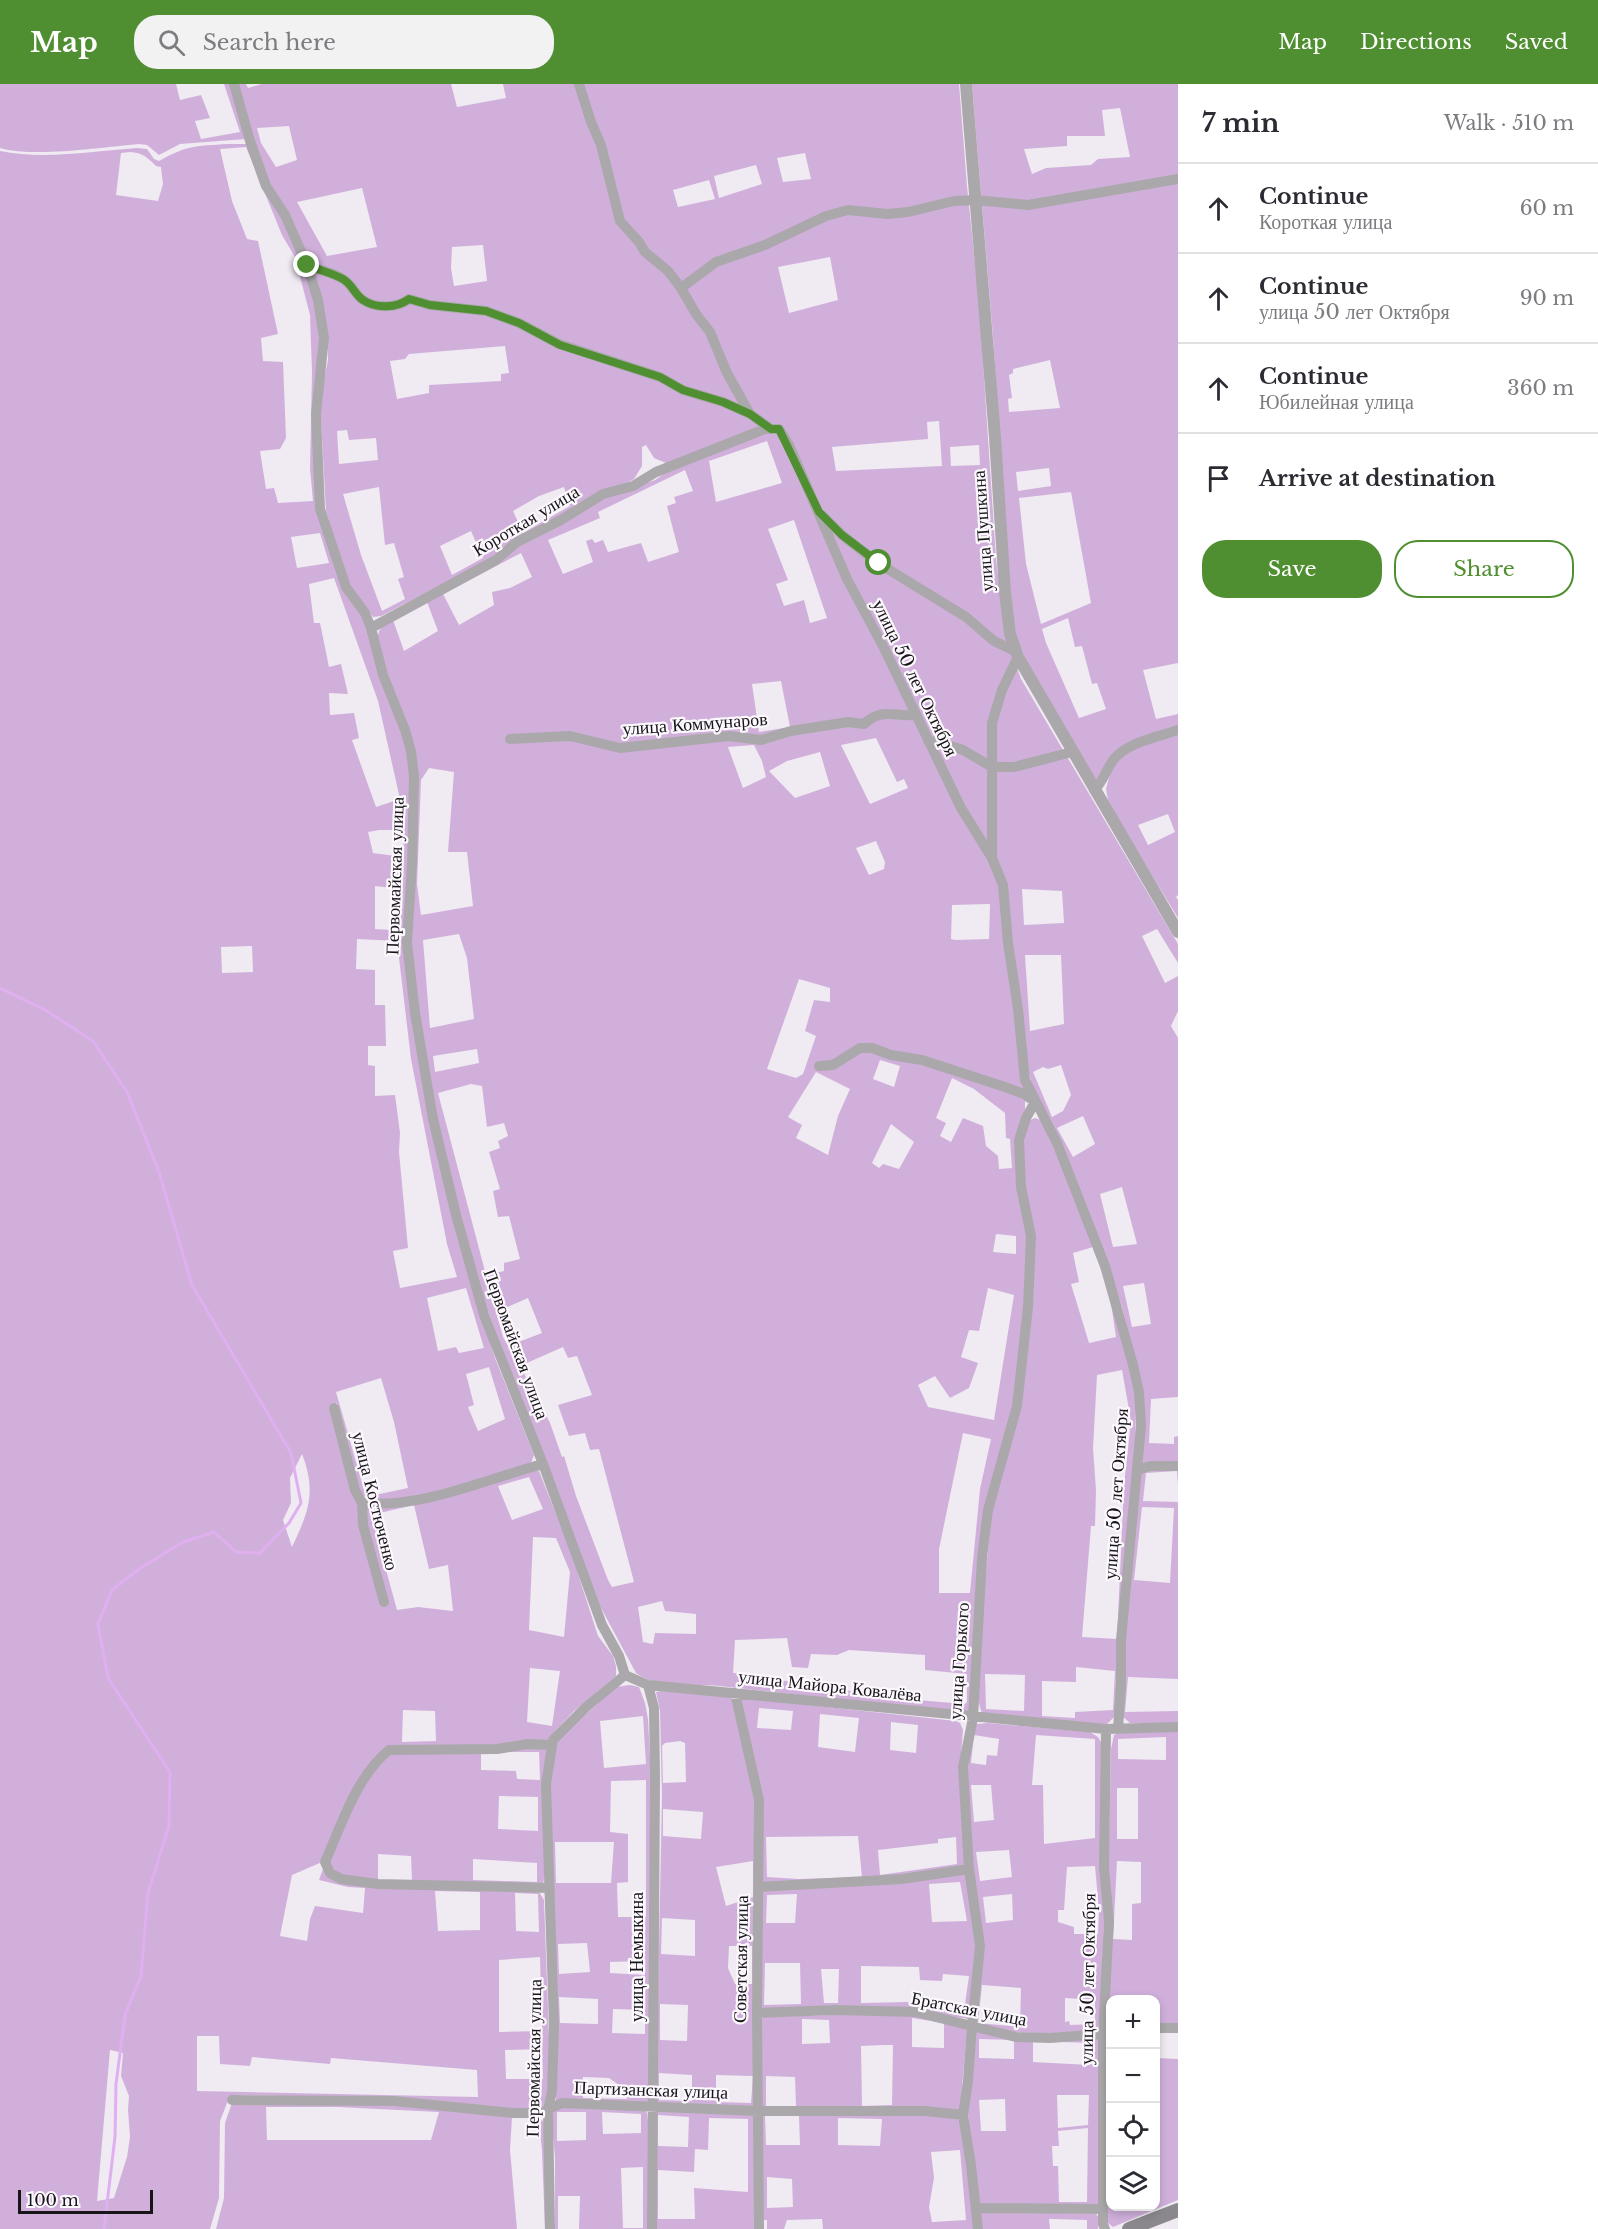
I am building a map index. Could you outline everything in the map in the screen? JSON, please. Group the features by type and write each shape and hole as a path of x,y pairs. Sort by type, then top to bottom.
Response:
{"main road":[{"path":"1129,2229 1178,2210"}],"street":[{"name":"Первомайская улица","path":"234,84 247,132 266,186 285,215 307,265 318,300 324,338 316,414 320,509 346,587 365,613 371,628 383,675 405,730 414,776 412,864 406,943 433,1119 456,1215 484,1315 543,1464 602,1625 619,1656 625,1675"},
{"name":"улица 50 лет Октября","path":"579,84 601,145 621,221 645,252 668,271 681,288 710,332 727,374 750,414 771,429 779,429 789,445 847,579 884,648 961,808 992,858 1004,885 1008,943 1025,1080 1057,1143 1106,1266 1122,1317 1139,1392 1141,1425 1121,1640 1118,1728"},
{"name":"улица Пушкина","path":"966,84 995,437 1001,548 1010,634 1016,654 1178,932"},
{"path":"681,288 716,262 765,245 826,216 849,210 886,214 908,212 954,201 975,200 1028,205 1178,179"},
{"path":"307,265 335,274 347,281 363,300 372,304 402,305 409,299 430,305 486,311 519,323 560,345 660,377 683,390 723,402 750,414"},
{"name":"Короткая улица","path":"371,628 496,560 517,542 561,520 603,494 633,486 674,464 765,429 771,429"},
{"path":"819,512 842,535 879,563 966,617 994,641 1016,654 992,723 992,858"},
{"name":"улица Коммунаров","path":"510,739 570,736 620,748 729,736 761,740 791,731 848,722 864,724 872,717 884,712 905,716 915,715"},
{"path":"1094,790 1102,783 1115,759 1127,749 1178,730"},
{"path":"928,741 963,750 992,767 1014,767 1072,752"},
{"path":"819,1066 833,1065 860,1048 872,1048 891,1055 922,1059 1024,1094 1035,1102"},
{"name":"улица Горького","path":"978,2229 963,2115 969,2081 980,1946 969,1869 963,1767 973,1718 982,1558 988,1510 1017,1406 1028,1307 1031,1236 1021,1187 1019,1140 1026,1118 1035,1102"},
{"name":"улица Костюченко","path":"334,1408 355,1490 362,1503 363,1525 384,1602"},
{"path":"362,1503 386,1504 420,1499 543,1464"},
{"path":"1137,1470 1150,1466 1178,1466"},
{"path":"549,1888 369,1883 341,1880 330,1873 325,1862 357,1791 371,1768 389,1750 497,1749 528,1744 552,1745 553,1740 586,1707 625,1675"},
{"name":"улица Майора Ковалёва","path":"625,1675 648,1685 973,1718 1106,1729 1178,1727"},
{"name":"улица Немыкина","path":"648,1685 654,1708 652,2229"},
{"name":"Советская улица","path":"735,1693 759,1800 757,2013 759,2229"},
{"name":"улица 50 лет Октября","path":"1105,2229 1103,2209 1105,2029 1109,1921 1104,1868 1106,1729"},
{"name":"Первомайская улица","path":"550,2229 549,2110 552,2091 554,2026 546,1784 552,1745"},
{"path":"759,1887 902,1879 969,1869"},
{"name":"Братская улица","path":"757,2013 836,2010 916,2012 1016,2037 1050,2038 1105,2029"},
{"path":"1160,2028 1178,2028"},
{"name":"Партизанская улица","path":"232,2100 394,2101 513,2113 540,2113 562,2103 758,2111 925,2111 963,2115"},
{"path":"976,2208 1103,2209"}],"shaded area":[{"path":"0,84 176,84 180,100 201,95 210,118 195,121 201,139 240,132 224,84 232,84 246,139 180,144 159,155 147,145 139,144 49,152 14,151 0,148"},
{"path":"236,84 246,84 248,88 262,84 451,84 457,107 506,98 503,84 959,84 979,302 996,559 1005,634 1021,679 1178,944 1178,963 1157,929 1142,936 1165,983 1178,976 1178,1011 1171,1026 1178,1038 1178,1397 1151,1399 1149,1443 1174,1444 1174,1437 1178,1436 1178,1465 1140,1468 1131,1342 1110,1270 1034,1095 1001,886 1025,1089 1025,1109 1017,1143 1027,1242 1025,1309 1014,1405 997,1466 971,1710 966,1714 720,1686 655,1682 636,1673 600,1606 484,1301 441,1144 426,1067 410,941 417,779 377,640 379,631 385,623 599,500 655,480 671,469 666,463 654,458 646,445 642,447 642,466 634,479 491,559 381,616 373,617 352,588 344,572 326,511 320,400 328,360 328,338 320,297 265,176","holes":["289,126 297,160 276,167 261,143 257,128","805,153 811,179 783,182 777,158","756,165 762,184 719,198 714,176","709,180 715,199 678,207 673,190","362,188 377,247 327,256 297,202","483,245 487,281 454,286 451,268 452,247","830,257 838,300 789,313 778,267","505,346 509,373 501,374 501,381 429,385 429,393 397,399 390,361 405,359 409,354","939,421 942,466 836,471 832,447 928,439 927,422","347,430 349,440 376,438 378,460 339,464 337,431","767,441 782,483 716,502 709,461","979,445 980,465 951,466 950,447","685,470 693,491 674,497 676,503 667,506 679,552 648,562 641,543 608,552 603,540 595,543 592,539 586,541 593,562 563,574 548,540 600,518 598,512","379,487 385,545 394,543 404,577 398,579 405,599 382,611 361,555 343,494","564,487 570,506 523,533 513,511 539,496","794,520 827,618 810,623 804,600 784,606 776,584 788,580 768,529","471,531 483,558 452,575 440,546","521,553 532,577 510,588 492,592 494,605 459,625 443,594","427,602 438,631 404,651 393,620","781,681 790,727 759,732 752,684","876,738 897,782 904,779 908,788 870,804 841,745","754,745 762,761 766,777 743,788 728,747","820,752 830,786 795,798 769,771 787,761","429,768 454,772 448,852 467,852 473,906 421,915 417,884 421,780","876,841 885,862 884,869 869,875 856,848","1022,889 1062,891 1064,923 1024,925","990,904 989,939 951,939 952,905","459,934 467,958 474,1019 430,1028 423,940","1025,955 1061,955 1064,1024 1030,1031","799,979 830,988 830,1002 814,1000 805,1031 816,1036 803,1074 796,1078 767,1069","477,1049 479,1063 435,1072 433,1056","880,1060 900,1066 894,1087 873,1079","1061,1065 1071,1095 1063,1111 1052,1117 1033,1072 1043,1067 1048,1069","816,1072 850,1089 838,1116 828,1155 796,1138 802,1125 788,1117","952,1078 974,1089 1005,1113 1006,1138 1010,1139 1012,1168 999,1169 998,1156 986,1146 983,1126 963,1118 951,1142 940,1136 946,1123 936,1118","471,1084 482,1086 487,1127 504,1123 508,1136 498,1141 500,1148 489,1152 500,1189 493,1191 498,1217 509,1216 520,1259 504,1263 504,1271 486,1275 438,1093","1083,1116 1095,1144 1073,1157 1057,1128","891,1124 914,1142 899,1169 883,1164 879,1168 872,1163","1122,1187 1137,1244 1113,1247 1100,1194","996,1234 1016,1236 1016,1254 993,1252","1144,1283 1151,1324 1132,1327 1123,1286","988,1288 1014,1295 994,1420 928,1407 918,1385 935,1376 950,1398 969,1388 978,1363 961,1357 969,1330 979,1331","528,1298 542,1333 508,1346 496,1312","563,1347 568,1358 577,1356 592,1395 558,1405 569,1436 585,1433 590,1450 599,1449 634,1582 612,1587 576,1496 564,1456 562,1457 550,1423 520,1366","963,1433 991,1439 980,1489 970,1593 939,1593 939,1549","662,1601 665,1611 696,1614 696,1634 655,1633 653,1644 643,1642 638,1607","787,1638 792,1667 808,1668 811,1654 837,1655 849,1650 925,1655 925,1670 967,1674 967,1702 965,1704 869,1696 823,1684 774,1680 733,1673 735,1640"]},
{"path":"972,84 1178,84 1178,663 1143,670 1156,719 1178,714 1178,727 1129,744 1099,780 1093,780 1032,676 1016,636 1010,590 993,337","holes":["1120,108 1130,157 1098,159 1091,165 1046,168 1032,174 1024,149 1067,146 1067,136 1105,136 1102,110","1050,360 1060,408 1009,412 1008,399 1012,398 1009,375 1013,373 1013,369","1049,468 1051,486 1018,491 1016,472","1071,492 1091,603 1041,624 1026,564 1019,498","1068,618 1075,647 1082,646 1092,684 1097,683 1106,709 1079,718 1042,629"]},
{"path":"247,144 266,187 284,216 305,267 315,301 321,338 315,413 318,508 346,591 364,614 382,681 403,732 409,754 410,845 403,938 414,1028 431,1130 474,1293 495,1358 534,1455 531,1463 525,1466 439,1492 390,1501 372,1500 367,1497 408,1488 394,1422 381,1378 336,1392 366,1496 361,1493 353,1474 337,1403 331,1406 348,1479 359,1505 375,1507 420,1502 535,1470 539,1471 570,1549 598,1636 613,1656 616,1676 574,1711 556,1730 548,1743 497,1747 414,1747 381,1752 355,1790 322,1862 292,1875 280,1936 307,1941 310,1919 315,1906 363,1913 365,1888 348,1887 319,1880 323,1869 327,1876 339,1881 375,1886 539,1892 544,1900 550,2063 546,2100 543,2107 524,2110 399,2099 242,2095 229,2098 220,2121 219,2198 210,2229 0,2229 0,151 51,155 137,148 147,149 154,159 159,161 185,149","holes":["246,147 282,235 295,257 310,315 312,371 310,469 313,501 278,503 274,488 266,489 260,451 280,449 286,438 283,362 263,361 261,338 278,334 258,241 247,239 232,201 220,149","121,153 142,154 156,166 161,167 163,184 158,201 116,195","320,533 329,563 297,568 291,537","334,578 378,701 400,799 376,807 352,740 359,738 354,713 330,715 329,693 348,694 341,664 329,667 320,623 314,623 309,584","404,830 403,857 373,853 368,832","375,886 401,889 398,928 375,929","357,939 397,941 411,1059 447,1244 457,1277 400,1288 393,1251 408,1248 395,1095 375,1096 375,1066 368,1065 368,1046 386,1046 385,1005 375,1005 375,970 356,969","252,946 253,972 222,973 221,947","466,1288 484,1348 459,1353 456,1347 438,1351 427,1298","489,1367 505,1419 478,1431 468,1407 474,1405 466,1374","302,1454 309,1480 309,1502 292,1547 283,1520 291,1503 290,1478","529,1477 543,1509 512,1520 498,1486","414,1505 429,1569 448,1565 453,1611 418,1607 397,1610 371,1515","533,1537 556,1538 570,1572 564,1637 529,1630","530,1668 560,1671 552,1726 527,1722","403,1710 435,1711 436,1741 402,1742","435,1891 480,1892 480,1930 438,1931","515,1893 538,1894 539,1932 516,1931","540,1957 542,2031 499,2032 499,1960","197,2036 219,2036 220,2064 250,2066 252,2057 330,2064 331,2058 477,2070 478,2097 197,2091","542,2049 543,2079 506,2079 505,2050","110,2050 123,2053 121,2076 129,2096 130,2137 127,2157 114,2198 97,2201"]},
{"path":"1178,733 1178,895 1176,897 1178,918 1108,800 1106,789 1110,774 1117,761 1129,751","holes":["1168,814 1175,832 1148,845 1138,825"]},
{"path":"1035,1118 1041,1120 1055,1147 1105,1270 1122,1326 1135,1388 1136,1454 1119,1631 1118,1699 1116,1715 1106,1725 987,1715 981,1711 978,1699 984,1558 991,1507 1018,1406 1029,1304 1032,1239 1022,1177 1023,1142 1028,1121","holes":["1093,1247 1110,1296 1116,1337 1089,1343 1071,1284 1079,1282 1073,1253","1122,1370 1131,1421 1124,1485 1117,1639 1082,1637 1091,1526 1095,1526 1096,1490 1093,1448 1097,1375","1076,1667 1115,1671 1113,1710 1075,1712 1075,1718 1042,1716 1042,1681 1076,1682","985,1674 1025,1675 1024,1711 986,1709"]},
{"path":"1178,1468 1178,1486 1177,1471 1146,1473 1143,1501 1178,1502 1178,1679 1128,1677 1125,1712 1178,1711 1178,1723 1130,1723 1122,1716 1124,1636 1139,1472","holes":["1142,1507 1174,1508 1170,1583 1134,1580"]},
{"path":"630,1685 639,1687 648,1719 651,1778 649,2103 556,2101 550,1768 559,1738 616,1687","holes":["643,1716 646,1764 604,1768 600,1721","646,1780 646,1917 618,1917 617,1883 628,1882 628,1834 610,1832 611,1781","555,1842 614,1842 611,1883 556,1883","587,1943 590,1972 559,1974 558,1944","645,1961 645,1975 610,1973 610,1962","559,1997 598,1999 598,2024 560,2023","613,2009 645,2010 645,2034 612,2033","583,2077 609,2078 626,2090 627,2099 583,2098"]},
{"path":"656,1692 727,1696 733,1699 756,1803 756,2108 656,2103 662,1796 660,1711","holes":["680,1741 685,1743 686,1782 663,1783 662,1746 665,1743","663,1809 703,1812 701,1839 663,1836","753,1861 753,1897 726,1906 716,1867","662,1918 695,1920 695,1956 661,1954","729,1946 752,1946 752,1984 735,1984 728,1968","660,2004 688,2005 687,2041 660,2040","659,2073 692,2075 692,2101 659,2100","716,2075 753,2076 751,2103 716,2102"]},
{"path":"738,1699 960,1723 963,1730 961,1755 967,1866 902,1877 761,1885 761,1818","holes":["759,1708 793,1711 791,1730 757,1728","820,1714 859,1718 855,1752 818,1747","891,1722 918,1725 916,1753 890,1750","858,1836 862,1877 799,1879 767,1877 766,1837","956,1837 957,1864 880,1875 878,1850 938,1843 938,1839"]},
{"path":"977,1724 1090,1732 1098,1737 1102,1744 1104,1922 1100,2022 1096,2031 1015,2035 974,2024 983,1954 970,1853 967,1778 972,1730","holes":["974,1735 999,1739 997,1756 987,1755 986,1765 971,1763","1036,1735 1095,1739 1095,1838 1044,1844 1043,1785 1032,1785","971,1785 991,1785 994,1820 974,1822","1009,1850 1012,1877 980,1881 976,1852","1095,1866 1099,1911 1098,1934 1074,1934 1074,1927 1058,1922 1058,1910 1064,1910 1067,1867","1012,1894 1013,1920 986,1923 983,1897","982,1985 1021,1988 1020,2027 978,2023","1065,1998 1095,2000 1095,2024 1070,2025 1069,2021 1065,2022"]},
{"path":"1178,1730 1178,2026 1160,2025 1160,1995 1106,1995 1105,2024 1111,1749 1114,1735 1120,1731","holes":["1166,1737 1166,1760 1118,1759 1118,1739","1117,1788 1138,1788 1138,1839 1117,1839","1117,1861 1141,1862 1141,1903 1132,1904 1132,1940 1113,1939"]},
{"path":"550,1747 543,1798 545,1871 543,1885 401,1883 356,1880 333,1874 328,1863 354,1801 372,1769 391,1752 416,1749 464,1750","holes":["539,1752 540,1780 517,1779 516,1771 481,1770 481,1753","499,1796 538,1797 538,1831 498,1829","378,1854 411,1856 412,1881 378,1880","473,1859 537,1863 537,1882 473,1880"]},
{"path":"967,1871 978,1943 969,2019 903,2009 759,2012 761,1889","holes":["960,1882 967,1921 932,1922 929,1884","797,1894 795,1923 766,1923 767,1895","765,1963 800,1963 801,2004 764,2005","861,1966 919,1967 920,1980 942,1981 943,1974 969,1976 965,2004 959,2007 937,2009 908,2002 861,2003","821,1969 839,1969 838,2003 824,2003"]},
{"path":"904,2013 965,2027 967,2031 960,2111 761,2108 760,2023 763,2017","holes":["912,2018 944,2023 944,2048 912,2047","802,2019 829,2020 830,2043 802,2044","893,2045 892,2105 862,2106 861,2046","766,2076 795,2077 796,2106 766,2106"]},
{"path":"974,2030 1099,2036 1098,2206 979,2206 968,2112","holes":["979,2039 1014,2040 1014,2059 979,2058","1033,2041 1090,2043 1090,2065 1033,2062","1057,2095 1089,2095 1088,2125 1058,2128","1005,2099 1006,2131 981,2131 979,2100","1088,2128 1087,2202 1059,2202 1058,2166 1053,2166 1052,2146 1059,2146 1058,2131"]},
{"path":"1160,2058 1178,2059 1178,2200 1160,2207"},
{"path":"232,2103 402,2104 538,2115 545,2124 545,2229 539,2119 512,2117 510,2150 517,2229 216,2229 224,2198 225,2123","holes":["266,2107 337,2107 439,2112 431,2140 267,2140"]},
{"path":"557,2107 644,2109 647,2113 650,2139 649,2229 579,2229 580,2196 558,2196 558,2229 555,2229 555,2157 551,2115","holes":["557,2112 586,2112 586,2140 557,2141","602,2112 641,2114 641,2133 603,2134","643,2167 643,2228 623,2228 621,2168"]},
{"path":"655,2108 755,2113 757,2229 653,2229","holes":["658,2115 689,2117 688,2147 658,2146","709,2118 748,2119 748,2192 694,2188 695,2219 658,2219 658,2170 694,2172 695,2149 708,2150"]},
{"path":"761,2112 879,2113 956,2117 961,2123 975,2229 823,2229 822,2219 787,2220 784,2229 767,2229 767,2220 762,2220","holes":["765,2116 799,2116 800,2145 766,2145","838,2118 882,2119 880,2146 838,2145","960,2150 966,2220 932,2222 929,2207 934,2178 931,2152","767,2177 792,2179 793,2207 767,2208"]},
{"path":"981,2211 1096,2214 1099,2218 1098,2229 1087,2229 1087,2220 1049,2219 1050,2229 980,2229"},
{"path":"1108,2211 1152,2211 1113,2227 1108,2223"}],"waterway":[{"path":"0,988 47,1011 93,1041 127,1092 159,1172 192,1285 291,1453 301,1503 289,1523 260,1553 236,1552 214,1532 183,1542 139,1569 112,1590 98,1624 108,1678 170,1772 169,1826 148,1893 141,1976 125,2015 116,2084 115,2137 104,2229"}],"route":[{"path":"307,265 335,274 347,281 363,300 372,304 402,305 409,299 430,305 486,311 519,323 560,345 660,377 683,390 723,402 750,414 771,429 779,429 789,445 819,512 842,535 879,563"}]}
